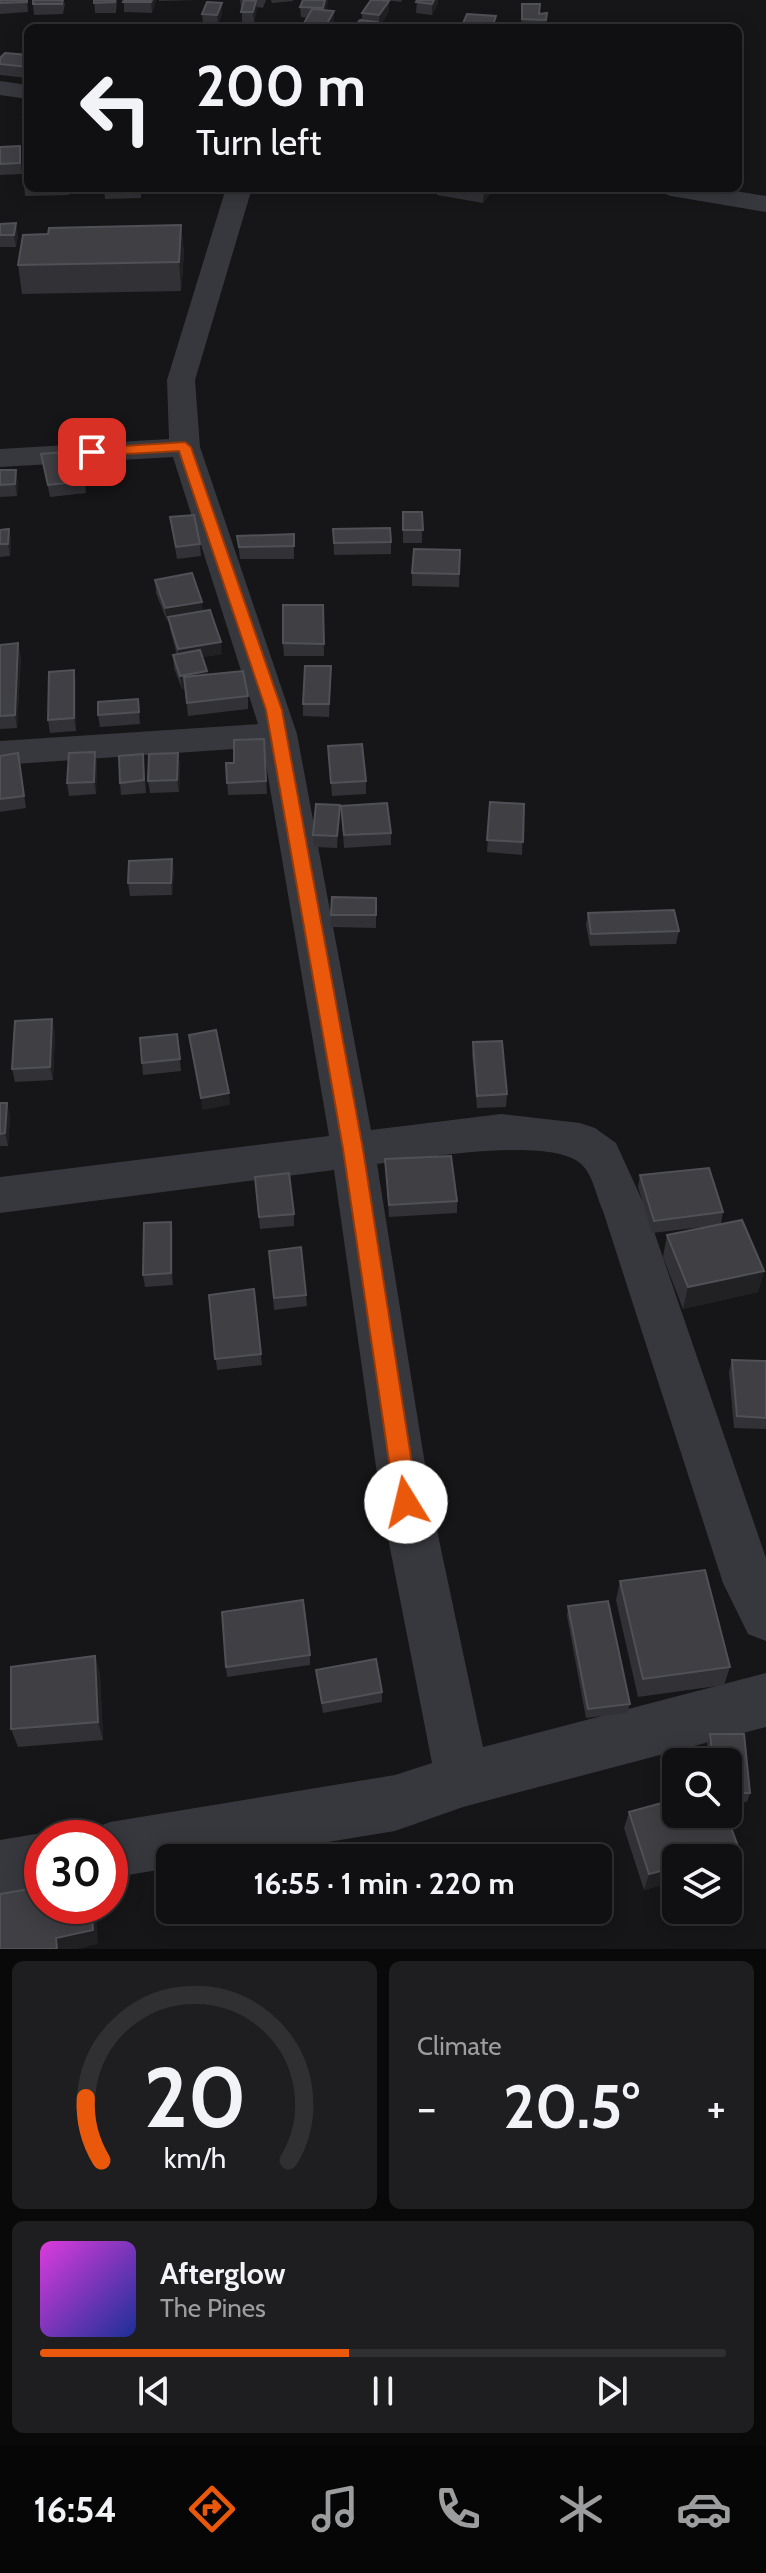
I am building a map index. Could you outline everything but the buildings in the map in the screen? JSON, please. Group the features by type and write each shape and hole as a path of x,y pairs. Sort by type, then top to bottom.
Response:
{"street":[{"path":"0,88 24,91"},
{"path":"238,192 181,380 185,447 279,734 353,1149 406,1502 463,1780"},
{"path":"695,192 766,204"},
{"path":"0,458 185,447"},
{"path":"0,753 279,734"},
{"path":"0,1195 501,1131 580,1140 601,1155 625,1211 749,1583 766,1616"},
{"path":"128,1847 395,1803 463,1780 766,1700"},
{"path":"0,1868 24,1864"}],"route":[{"path":"92,452 185,447 274,710 353,1149 406,1502"}]}
